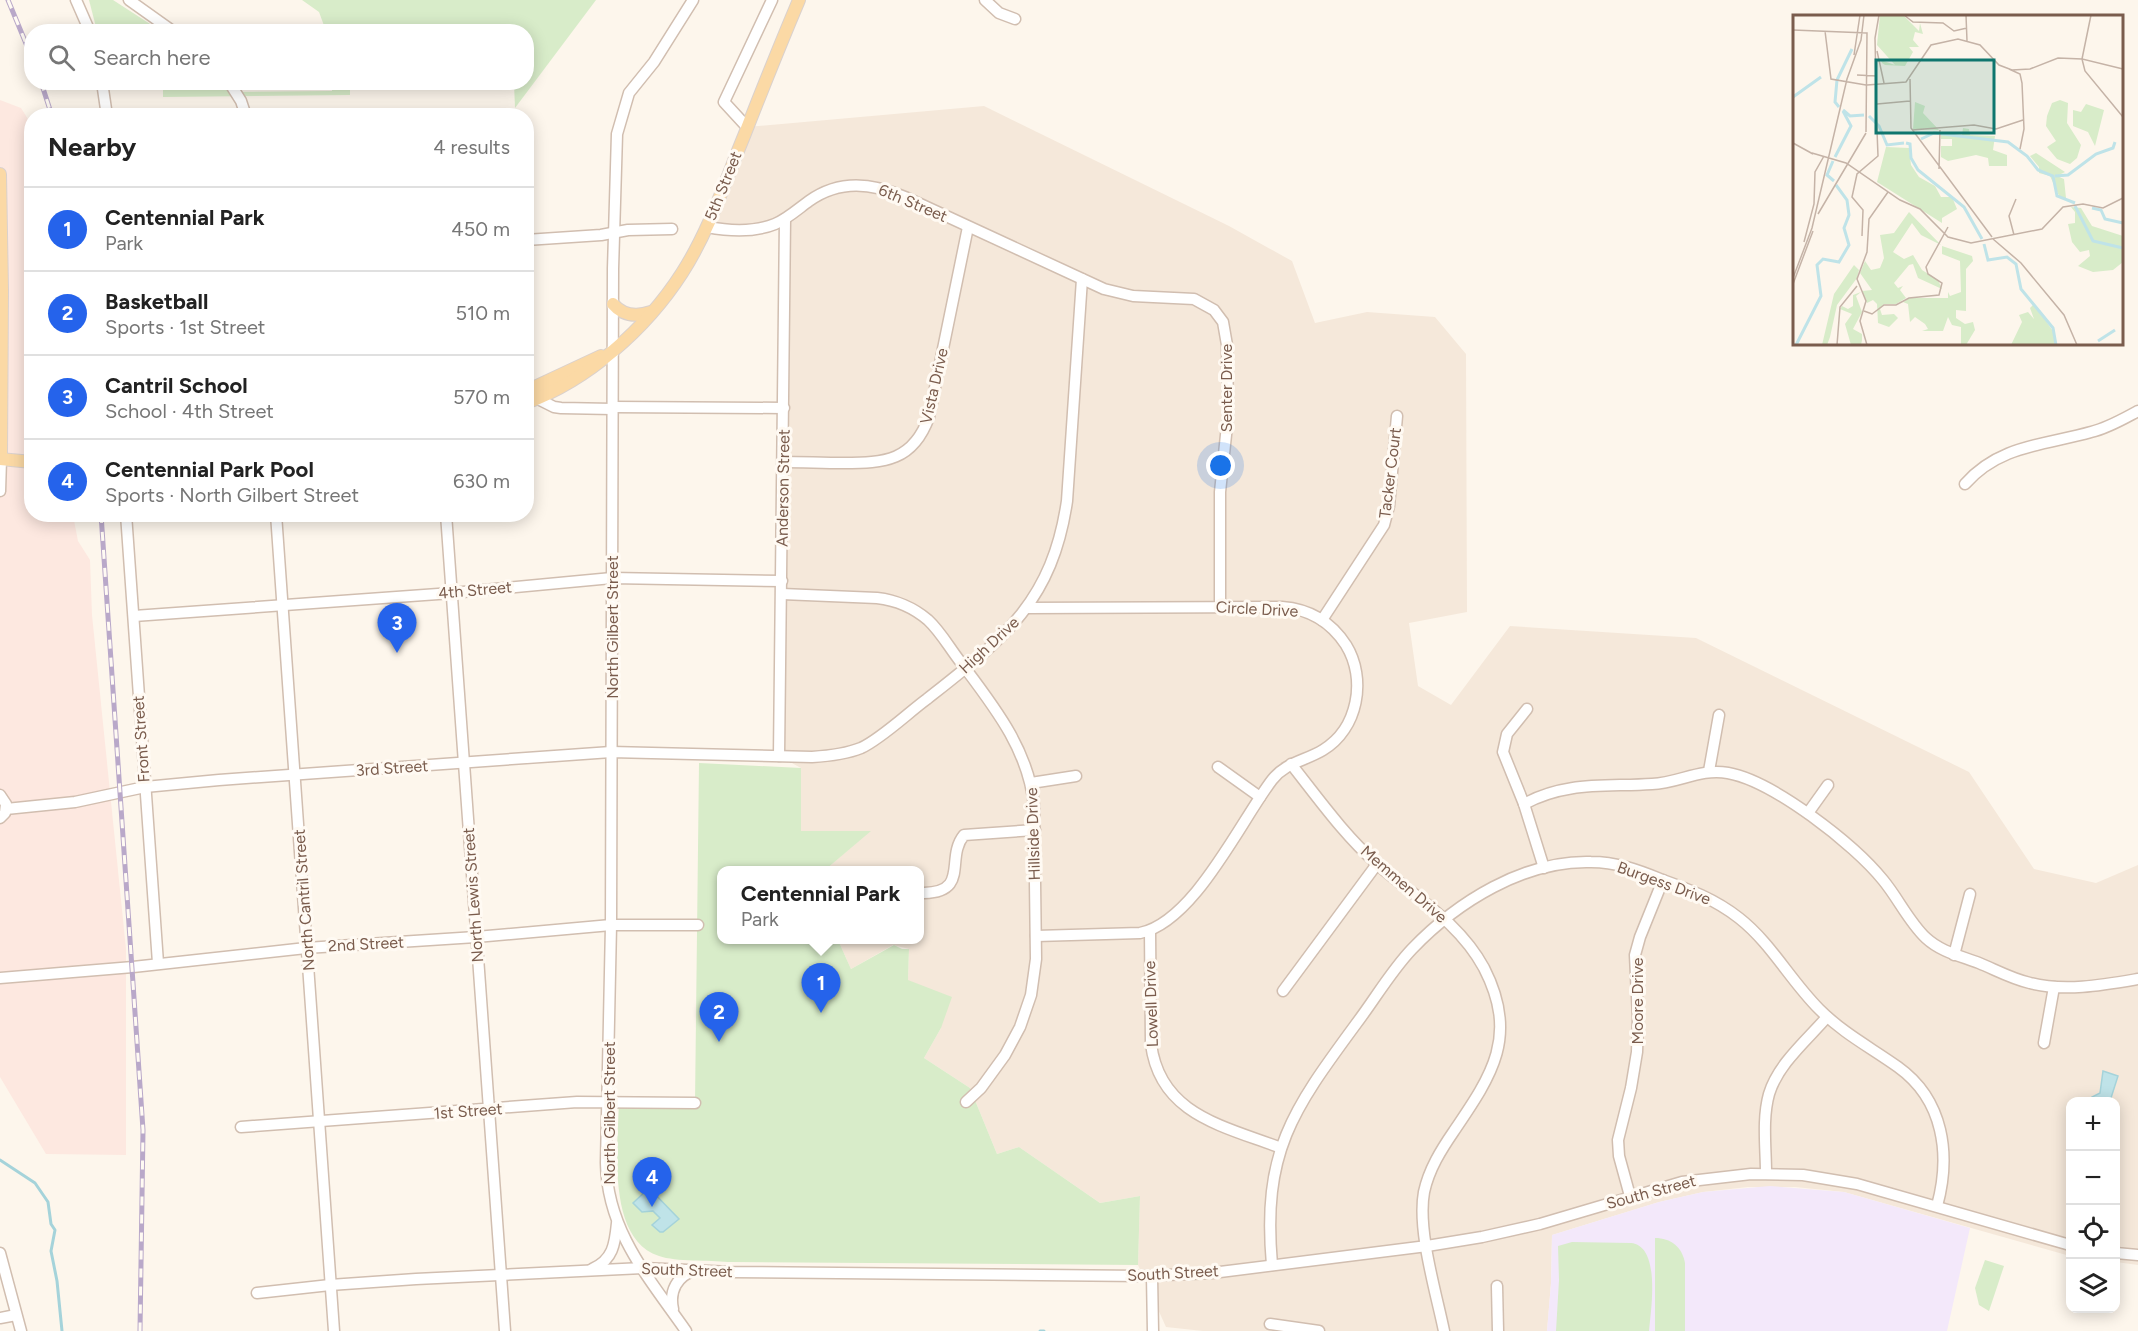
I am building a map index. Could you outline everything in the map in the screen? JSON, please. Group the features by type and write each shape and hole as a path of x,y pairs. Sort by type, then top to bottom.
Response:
{"main road":[{"name":"5th Street","path":"534,400 579,378 613,351 651,312 682,273 707,227 799,0"},
{"path":"0,174 1,459"},
{"path":"613,304 620,311 630,315 651,312"},
{"name":"5th Street","path":"534,387 613,351"},
{"path":"1,459 24,455"},
{"path":"1,459 24,461"}],"street":[{"path":"76,0 86,24"},
{"path":"129,0 163,24"},
{"name":"North Gilbert Street","path":"686,1331 643,1268 617,1223 608,1195 607,1176 611,925 613,304 617,134 629,93 654,62 693,0"},
{"path":"747,127 724,102 772,0"},
{"path":"985,0 999,13 1016,19"},
{"path":"103,90 106,108"},
{"path":"234,90 244,108"},
{"name":"6th Street","path":"707,227 730,230 754,230 767,227 785,219 829,190 857,185 874,187 894,193 1082,279"},
{"name":"Anderson Street","path":"779,756 785,219"},
{"name":"Vista Drive","path":"783,462 883,461 898,456 917,440 929,417 968,227"},
{"path":"534,239 628,230 672,229"},
{"name":"Senter Drive","path":"1082,279 1124,295 1194,299 1214,310 1223,322 1227,345 1228,417 1220,483 1220,607"},
{"name":"High Drive","path":"779,756 821,756 863,747 1004,635 1027,608 1050,564 1065,511 1082,279"},
{"path":"534,402 561,408 784,408"},
{"path":"1965,484 1979,469 1998,457 2022,448 2101,429 2138,411"},
{"name":"Tacker Court","path":"1322,620 1384,525 1389,506 1397,417"},
{"path":"0,491 1,459"},
{"name":"Front Street","path":"127,522 158,963"},
{"name":"North Cantril Street","path":"277,522 334,1331"},
{"name":"North Lewis Street","path":"447,522 505,1331"},
{"name":"4th Street","path":"134,615 452,593 612,578 782,581"},
{"name":"Hillside Drive","path":"782,594 868,597 893,601 927,619 965,668 1012,737 1026,765 1031,783 1035,830 1035,976 1020,1027 998,1066 981,1088 966,1102"},
{"name":"Circle Drive","path":"1027,608 1290,608 1307,612 1322,620 1342,639 1353,659 1357,679 1355,707 1334,743 1321,752 1291,764 1279,772 1205,880 1173,916 1150,931 1129,934 1036,936"},
{"path":"1527,709 1507,734 1503,746 1504,757 1524,804 1544,868"},
{"path":"1709,771 1719,715"},
{"name":"3rd Street","path":"3,813 75,802 145,787 219,780 611,752 779,756"},
{"name":"Memmen Drive","path":"1291,764 1353,840 1377,864 1446,919 1484,968 1492,987 1499,1014 1500,1037 1495,1064 1484,1088 1442,1149 1431,1170 1424,1192 1422,1221 1444,1331"},
{"path":"1218,767 1260,797"},
{"path":"1524,804 1556,790 1587,786 1657,784 1709,771 1729,773 1754,781 1808,813 1881,876 1925,938 1954,954 2019,980 2054,987 2095,986 2138,979"},
{"path":"1031,783 1076,776"},
{"path":"1808,813 1828,785"},
{"path":"0,795 4,800 3,813"},
{"path":"924,893 940,892 949,885 954,873 959,843 964,835 1035,830"},
{"name":"Burgess Drive","path":"1272,1265 1270,1201 1281,1148 1302,1100 1406,955 1466,903 1491,889 1544,868 1578,862 1603,862 1630,867 1712,900 1740,918 1772,950 1797,986 1827,1017 1854,1039 1905,1072 1917,1084 1939,1124 1944,1152 1944,1176 1937,1206"},
{"path":"1283,991 1377,864"},
{"name":"Moore Drive","path":"1630,1196 1621,1163 1618,1140 1637,1052 1635,955 1663,880"},
{"path":"1954,954 1970,894"},
{"name":"2nd Street","path":"0,978 133,967 306,948 476,937 611,925 698,926"},
{"name":"Lowell Drive","path":"1150,931 1150,1044 1165,1087 1192,1112 1281,1148"},
{"path":"2044,1043 2054,987"},
{"path":"1766,1173 1766,1120 1769,1094 1784,1066 1827,1017"},
{"name":"1st Street","path":"241,1128 320,1120 577,1102 695,1103"},
{"name":"South Street","path":"257,1293 330,1285 643,1268 732,1272 1152,1276 1197,1274 1427,1246 1518,1229 1682,1182 1734,1174 1766,1173 1803,1175 1877,1188 2066,1244"},
{"path":"591,1270 610,1256 617,1223"},
{"path":"0,1253 21,1331"},
{"path":"2120,1253 2138,1255"},
{"path":"675,1315 672,1296 675,1285 684,1275 695,1270"},
{"path":"1152,1276 1153,1330"},
{"path":"1497,1286 1498,1331"},
{"path":"0,1318 16,1315"},
{"path":"1270,1324 1319,1331"}],"shaded area":[{"path":"0,100 21,108 24,113 24,522 74,522 78,541 90,560 92,615 126,949 126,1155 46,1154 0,1077"},
{"path":"984,106 1229,226 1292,261 1315,323 1367,312 1435,317 1466,354 1467,612 1409,623 1418,686 1451,705 1510,626 1696,638 1969,772 2034,869 2096,883 2138,865 2138,1265 2120,1263 2120,1097 2066,1097 2066,1255 1844,1192 1795,1187 1748,1187 1703,1192 1659,1202 1552,1235 1547,1331 1203,1331 1166,1327 1138,1265 1140,1196 1100,1203 1019,1147 997,1154 970,1088 924,1058 941,1028 908,980 909,949 893,945 851,969 840,944 924,944 924,866 830,866 870,831 801,831 801,768 779,756 785,219 754,230 707,227 747,127"},
{"path":"1770,1186 1844,1192 1970,1228 1947,1331 1547,1331 1552,1235 1659,1202 1703,1192"}],"green space":[{"path":"89,0 113,0 150,24 95,24"},
{"path":"302,0 596,0 534,83 534,24 323,24 319,12"},
{"path":"163,90 227,90 229,92 350,90 350,95 163,97"},
{"path":"514,90 528,90 515,108"},
{"path":"699,763 801,768 801,831 871,831 830,866 717,866 717,944 840,944 851,969 894,945 902,949 909,949 908,980 952,997 941,1028 924,1058 970,1088 997,1154 1019,1147 1100,1203 1140,1196 1138,1265 728,1262 683,1260 659,1256 642,1246 630,1231 623,1211 617,1165 619,1101 695,1103"},
{"path":"1655,1238 1675,1244 1684,1257 1685,1331 1655,1331"},
{"path":"1572,1242 1631,1243 1640,1247 1647,1255 1652,1280 1649,1331 1556,1331 1558,1246"},
{"path":"1985,1260 2004,1266 1989,1311 1979,1305 1975,1288"}],"water":[{"path":"2103,1071 2118,1076 2111,1097 2092,1097 2100,1093"},
{"path":"649,1188 679,1219 663,1232 652,1225 660,1218 653,1211 642,1212 633,1203"}],"waterway":[{"path":"0,1160 35,1183 48,1202 51,1224 55,1230 51,1251 57,1281 62,1331"}],"railway":[{"path":"8,0 24,39"},
{"path":"44,90 49,108"},
{"path":"102,522 143,1130 140,1331"}],"place":[{"name":"Cantril School","path":"397,653"},
{"name":"Centennial Park","path":"821,1013"},
{"name":"Basketball","path":"719,1042"},
{"name":"Centennial Park Pool","path":"652,1207"}]}
